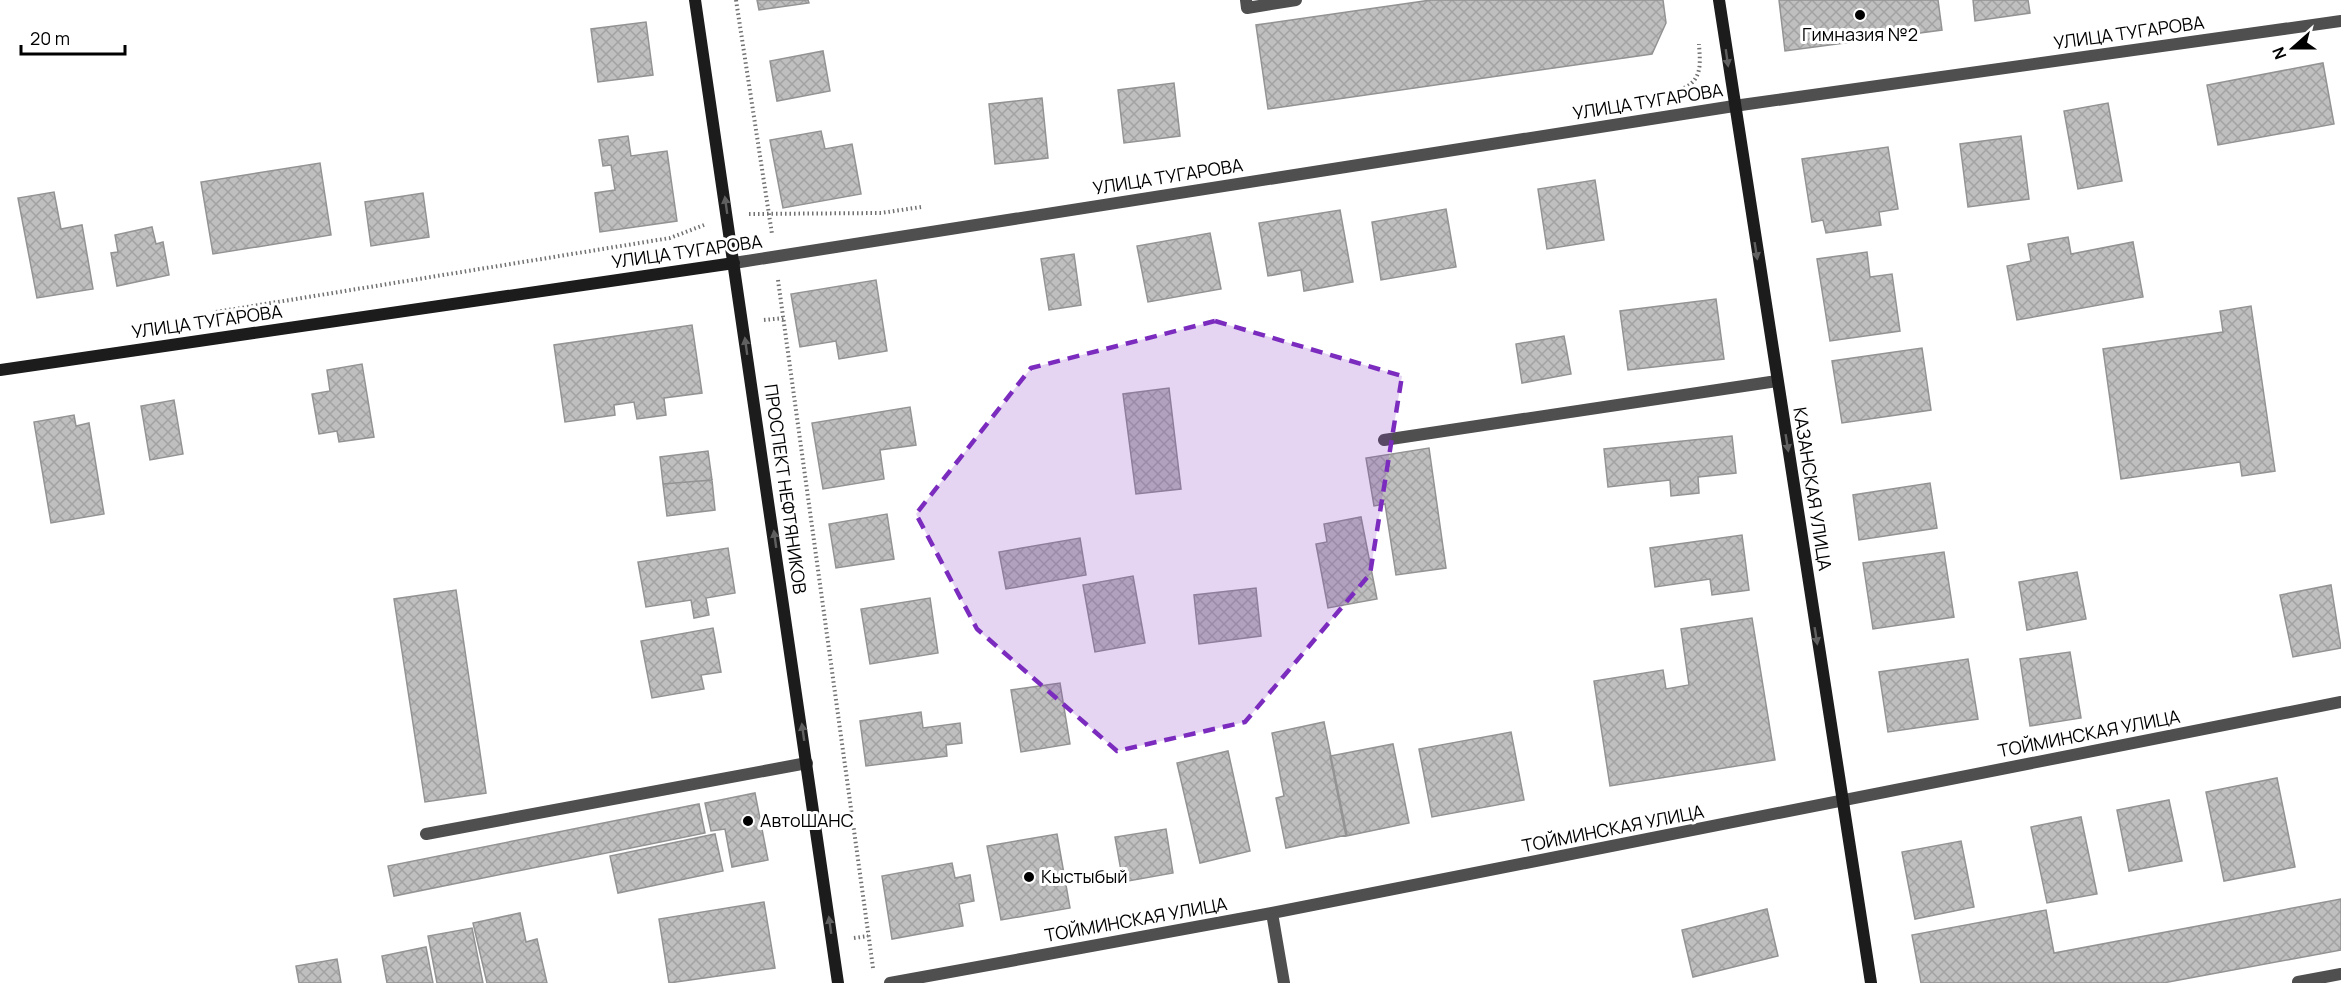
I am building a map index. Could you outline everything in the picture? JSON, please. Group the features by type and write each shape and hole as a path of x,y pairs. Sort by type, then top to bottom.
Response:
{"street":[{"name":"ПРОСПЕКТ НЕФТЯНИКОВ","path":"695,0 838,983"},
{"path":"1246,0 1247,8 1296,0"},
{"name":"КАЗАНСКАЯ УЛИЦА","path":"1719,0 1871,983"},
{"name":"УЛИЦА ТУГАРОВА","path":"0,370 775,257 1734,106 2341,21"},
{"path":"1384,440 1777,381"},
{"name":"ТОЙМИНСКАЯ УЛИЦА","path":"890,983 1272,913 2341,702"},
{"path":"426,834 807,763"},
{"path":"1272,913 1284,983"},
{"path":"2298,982 2341,974"}],"path":[{"path":"736,0 775,257 874,971"},
{"path":"1673,93 1693,84 1701,68 1698,35"},
{"path":"212,312 670,238 727,215 768,212 881,213 928,206"}],"highlighted area":[{"path":"1215,321 1402,376 1370,574 1245,722 1117,751 977,629 916,514 1031,368"}],"building":[{"path":"757,0 808,0 809,3 759,10"},
{"path":"1431,0 1663,0 1666,23 1652,54 1268,109 1256,25"},
{"name":"Гимназия №2","path":"1779,0 1938,0 1942,30 1785,51"},
{"path":"1973,0 2028,0 2030,13 1975,21"},
{"path":"646,22 653,75 598,82 591,29"},
{"path":"823,51 830,91 777,101 770,61"},
{"path":"2323,63 2334,124 2218,145 2207,85"},
{"path":"1174,83 1180,136 1124,143 1118,90"},
{"path":"1042,98 1048,158 995,164 989,104"},
{"path":"2108,103 2122,181 2078,189 2064,111"},
{"path":"821,131 825,149 852,144 861,194 783,208 770,140"},
{"path":"628,136 631,156 667,151 677,221 600,232 595,193 615,190 611,165 603,166 599,140"},
{"path":"2021,136 2029,199 1968,207 1960,144"},
{"path":"1888,147 1898,209 1879,212 1881,225 1826,233 1823,220 1812,222 1802,159"},
{"path":"320,163 331,235 213,254 201,182"},
{"path":"1595,180 1604,240 1547,249 1538,189"},
{"path":"54,192 61,229 82,225 93,289 37,298 18,198"},
{"path":"423,193 429,237 371,246 365,202"},
{"path":"1446,209 1456,267 1381,280 1372,222"},
{"path":"1340,210 1353,282 1304,291 1301,270 1268,276 1259,223"},
{"path":"152,227 156,244 163,242 169,275 117,286 111,253 118,252 115,235"},
{"path":"1210,233 1221,289 1148,302 1137,246"},
{"path":"2068,237 2071,254 2133,242 2143,297 2017,320 2007,266 2031,261 2028,244"},
{"path":"1867,252 1870,277 1892,274 1900,331 1830,341 1817,259"},
{"path":"1074,254 1081,305 1049,310 1041,259"},
{"path":"876,280 887,351 839,359 836,341 800,347 791,294"},
{"path":"1716,299 1724,359 1628,370 1620,311"},
{"path":"2251,306 2275,471 2242,476 2240,462 2121,479 2103,349 2223,332 2220,311"},
{"path":"692,325 702,393 664,398 666,415 637,419 634,402 614,405 615,415 565,422 554,345"},
{"path":"1564,336 1571,374 1522,383 1516,344"},
{"path":"1922,348 1931,410 1842,423 1832,361"},
{"path":"362,364 374,437 339,442 337,431 319,434 312,394 330,391 327,370"},
{"path":"1169,388 1181,489 1136,494 1123,394"},
{"path":"174,400 183,454 150,460 141,406"},
{"path":"910,407 916,445 880,450 884,479 823,489 812,423"},
{"path":"74,415 76,426 89,423 104,514 51,523 34,422"},
{"path":"1732,436 1736,473 1698,477 1699,493 1671,496 1670,480 1608,487 1604,449"},
{"path":"1429,448 1446,568 1396,575 1385,504 1374,506 1366,458"},
{"path":"708,451 712,480 663,484 660,457"},
{"path":"712,480 715,510 667,516 663,484"},
{"path":"1930,483 1937,528 1859,540 1853,495"},
{"path":"887,514 894,559 836,568 829,524"},
{"path":"1361,517 1377,599 1328,608 1316,544 1327,542 1324,524"},
{"path":"1742,535 1749,590 1712,595 1710,579 1655,587 1650,548"},
{"path":"1080,538 1086,575 1006,589 999,552"},
{"path":"728,548 735,593 706,598 709,615 694,618 691,600 646,607 638,562"},
{"path":"1944,552 1954,617 1873,629 1863,563"},
{"path":"2077,572 2086,619 2027,630 2019,582"},
{"path":"1133,576 1145,643 1095,652 1083,585"},
{"path":"2331,585 2341,648 2293,657 2280,595"},
{"path":"1256,588 1261,636 1199,644 1194,595"},
{"path":"456,590 486,793 425,802 394,599"},
{"path":"930,598 938,653 870,664 861,609"},
{"path":"1752,618 1775,760 1610,786 1594,681 1663,670 1666,689 1689,685 1681,629"},
{"path":"713,628 721,672 701,675 704,689 652,698 641,641"},
{"path":"2070,652 2081,718 2030,726 2020,659"},
{"path":"1968,659 1978,719 1888,732 1879,672"},
{"path":"1060,683 1070,744 1021,752 1011,690"},
{"path":"921,712 923,728 960,723 962,743 946,745 947,756 866,766 860,721"},
{"path":"1324,722 1347,835 1286,848 1276,798 1284,796 1272,733"},
{"path":"1511,732 1524,800 1432,817 1419,749"},
{"path":"1393,744 1409,823 1346,836 1330,756"},
{"path":"1228,751 1250,851 1200,863 1177,763"},
{"path":"2277,778 2295,867 2224,881 2206,792"},
{"path":"755,793 768,860 732,867 725,829 711,831 705,803"},
{"path":"2169,800 2182,861 2129,871 2117,810"},
{"path":"699,804 705,833 394,896 388,866"},
{"path":"2081,817 2097,894 2047,903 2031,827"},
{"path":"1166,829 1173,873 1123,882 1115,837"},
{"path":"715,834 723,871 618,893 610,856"},
{"name":"Кыстыбый","path":"1057,834 1070,908 1001,920 987,846"},
{"path":"1961,841 1974,907 1915,919 1902,852"},
{"path":"952,863 955,878 970,875 974,901 959,904 963,926 892,939 882,876"},
{"path":"2341,899 2341,950 2163,983 1921,983 1912,935 2046,910 2054,953"},
{"path":"764,902 775,968 669,983 659,919"},
{"path":"1767,909 1778,956 1693,977 1682,930"},
{"path":"520,913 526,942 537,939 547,983 487,983 473,923"},
{"path":"472,928 483,983 437,983 428,936"},
{"path":"426,947 433,983 387,983 382,956"},
{"path":"337,959 341,983 299,983 296,966"}],"place":[{"name":"Гимназия №2","path":"1860,15"},
{"name":"АвтоШАНС","path":"748,821"},
{"name":"Кыстыбый","path":"1029,877"}]}
